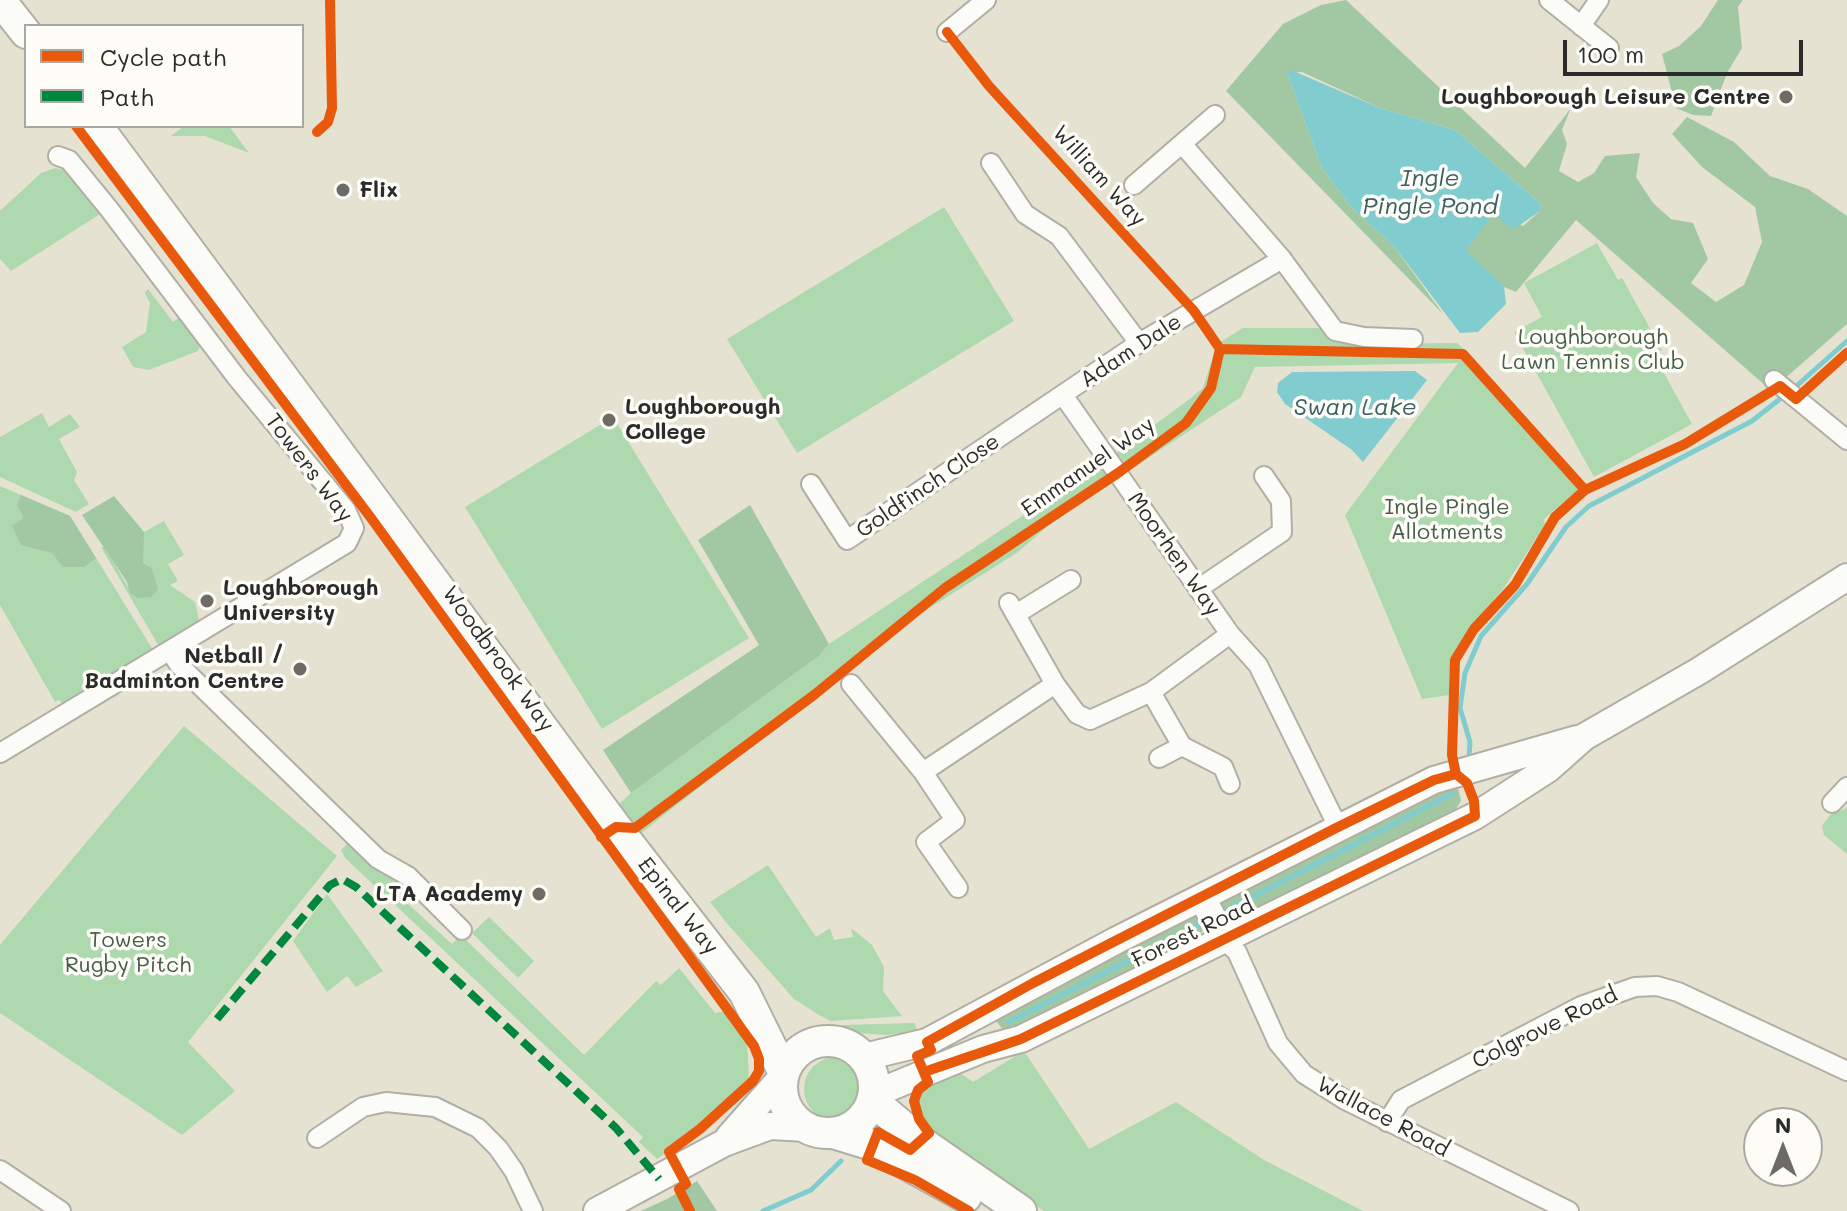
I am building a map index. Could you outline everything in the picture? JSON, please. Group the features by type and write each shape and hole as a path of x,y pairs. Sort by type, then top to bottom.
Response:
{"main road":[{"path":"0,0 24,30"},
{"name":"Epinal Way","path":"98,128 616,827 744,992 783,1075"},
{"name":"Forest Road","path":"874,1098 971,1054 1021,1039 1475,816 1548,769 1584,737 1699,671 1847,577"},
{"name":"Forest Road","path":"864,1057 927,1042 1103,947 1434,780 1584,737"},
{"path":"1456,774 1467,783 1474,801 1475,816"},
{"path":"1203,899 1224,940"},
{"name":"Epinal Way","path":"744,992 794,1033 815,1042"},
{"path":"724,1143 783,1075 792,1058 815,1042 832,1040 848,1044 864,1057 873,1073 874,1098 858,1122 820,1131"},
{"path":"783,1075 786,1105 820,1131"},
{"path":"874,1098 920,1141 1021,1211"},
{"path":"597,1211 724,1143 770,1126 820,1131 872,1145 934,1177 988,1211"}],"street":[{"path":"947,32 986,0"},
{"path":"1549,0 1609,48"},
{"path":"1581,26 1599,0"},
{"path":"1134,185 1215,115"},
{"path":"1183,145 1282,259 1335,331 1413,339"},
{"name":"Towers Way","path":"0,753 347,543 354,528 346,510 237,378 109,209 69,160 58,156"},
{"path":"991,163 1025,214 1059,236 1139,343"},
{"name":"Adam Dale","path":"1063,395 1139,343 1282,259"},
{"path":"1777,383 1847,440"},
{"name":"Goldfinch Close","path":"811,484 847,540 1063,395"},
{"name":"Moorhen Way","path":"1063,395 1230,634 1258,665 1338,827"},
{"path":"1198,589 1282,532 1281,501 1264,476"},
{"path":"1071,580 1012,609 1055,684 1077,714 1090,720 1151,692 1230,634"},
{"path":"170,651 179,665 378,859 408,876 462,930"},
{"path":"851,684 923,772 955,820 926,842 958,888"},
{"path":"923,772 1055,684"},
{"path":"1151,692 1182,746 1223,767 1230,784"},
{"path":"1159,758 1182,746"},
{"path":"1832,803 1847,787"},
{"name":"Wallace Road","path":"1224,940 1234,966 1243,972 1278,1043 1304,1074 1321,1087 1387,1122 1569,1211"},
{"name":"Colgrove Road","path":"1387,1122 1401,1100 1581,1006 1635,987 1657,986 1678,992 1847,1071"},
{"path":"317,1138 363,1107 386,1102 435,1107 478,1128 498,1148 514,1171 533,1211"},
{"path":"0,1170 61,1211"}],"green space":[{"path":"1346,0 1525,168 1571,108 1562,130 1567,144 1559,171 1578,182 1594,173 1605,156 1640,153 1636,177 1653,203 1671,219 1693,223 1708,259 1691,283 1716,302 1744,285 1762,242 1755,207 1702,167 1672,134 1687,117 1734,142 1770,176 1808,189 1847,216 1847,324 1782,381 1767,387 1576,220 1516,292 1504,287 1465,252 1493,213 1523,226 1540,211 1541,204 1455,130 1380,108 1302,72 1287,73 1322,168 1352,208 1394,246 1443,314 1226,91 1283,24 1321,5"},
{"path":"1718,0 1743,0 1738,7 1742,48 1727,73 1711,116 1693,115 1676,108 1662,54 1679,46 1701,26"},
{"path":"181,128 230,128 249,153 205,136 171,136"},
{"path":"55,168 72,172 100,214 11,271 0,259 0,211 41,173"},
{"path":"944,207 1014,321 797,453 727,339"},
{"name":"Loughborough Lawn Tennis Club","path":"1597,243 1618,280 1622,278 1662,350 1654,355 1692,424 1594,477 1514,332 1542,317 1524,283"},
{"path":"148,289 173,322 180,317 201,344 198,351 149,370 133,367 122,347 146,332 150,303 145,293"},
{"name":"Ingle Pingle Allotments","path":"1243,328 1321,328 1362,344 1457,343 1477,362 1466,363 1579,489 1544,519 1545,525 1503,589 1471,627 1452,659 1449,695 1422,699 1345,515 1458,363 1255,367 1241,397 1057,518 1018,552 917,616 640,834 618,805 631,793 819,656 829,644 1108,459 1187,401 1203,388 1217,344"},
{"path":"42,413 49,427 70,414 80,427 59,439 77,472 74,480 89,504 76,512 0,477 0,437"},
{"path":"613,417 749,638 602,729 465,507"},
{"path":"0,486 70,516 155,653 62,704 59,700 55,702 0,605"},
{"path":"21,495 70,516 96,558 84,567 63,567 52,553 21,545 12,526 24,518 17,505"},
{"path":"114,496 144,532 143,563 152,568 158,590 151,597 138,598 130,593 127,582 82,515"},
{"path":"750,505 829,644 819,656 631,793 603,750 759,645 698,540"},
{"path":"164,521 184,555 168,564 178,581 170,585 195,602 200,625 160,648 101,547 105,547 128,587 157,590 152,568 143,563 143,537 144,532"},
{"name":"Towers Rugby Pitch","path":"184,726 337,856 188,1042 235,1091 182,1135 0,1013 0,945"},
{"path":"1457,784 1461,801 1456,809 1235,922 1224,921 1217,901 1361,821"},
{"path":"1847,808 1847,854 1824,835 1822,826 1830,815"},
{"path":"349,842 404,883 396,893 452,944 461,935 584,1055 656,981 661,985 679,968 715,1013 726,1011 742,1032 747,1042 749,1080 689,1136 657,1159 639,1142 643,1137 345,858 341,850"},
{"path":"768,865 816,937 830,928 834,940 853,937 851,928 872,945 884,967 883,991 902,1016 831,1021 794,999 710,902"},
{"path":"327,894 383,971 356,987 347,976 327,992 293,941"},
{"path":"1195,909 1204,930 1193,939 1012,1031 1003,1030 994,1018"},
{"path":"489,917 534,961 518,978 472,933"},
{"path":"915,1023 917,1031 887,1035 841,1032 842,1025"},
{"path":"1024,1051 1089,1149 1176,1102 1264,1160 1363,1211 1044,1211 929,1133 915,1109 915,1096 923,1085 957,1071 973,1082"},
{"path":"830,1057 842,1057 859,1066 866,1077 866,1101 859,1112 842,1121 830,1121 818,1116 809,1107 804,1095 804,1083 809,1071 818,1062"},
{"path":"697,1181 717,1211 641,1211 669,1198"}],"water":[{"name":"Ingle Pingle Pond","path":"1291,70 1380,108 1455,130 1541,204 1540,211 1514,229 1493,214 1466,251 1504,287 1506,304 1478,332 1460,333 1394,246 1352,208 1322,168 1287,73"},
{"name":"Swan Lake","path":"1415,371 1427,380 1363,462 1352,450 1285,404 1277,392 1278,383 1292,372"}],"waterway":[{"path":"1793,389 1847,341"},
{"path":"1469,758 1470,742 1460,708 1465,673 1481,636 1527,584 1566,527 1589,506 1752,421 1785,395"},
{"path":"1225,911 1452,794"},
{"path":"1009,1022 1200,924"},
{"path":"763,1211 811,1190 841,1161"}],"marked path":[{"path":"217,1019 330,885 342,879 356,887 616,1128 659,1179"}],"cycle path":[{"path":"317,132 328,122 332,108 330,0"},
{"name":"William Way","path":"947,32 989,86 1194,311 1220,349"},
{"name":"Woodbrook Way","path":"78,128 371,518 754,1046 759,1071 753,1081 700,1129 669,1152 686,1184 679,1189 690,1211"},
{"name":"Emmanuel Way","path":"601,837 616,827 635,828 814,695 945,588 1118,473 1186,423 1211,388 1220,349 1463,354 1585,490"},
{"path":"1456,774 1452,755 1455,660 1474,629 1515,585 1555,517 1585,490 1685,444 1780,386 1796,399 1847,353"},
{"path":"924,1072 1021,1039 1475,816 1474,801 1467,783 1456,774"},
{"path":"867,1160 878,1132 910,1150 929,1133 919,1119 914,1101 918,1090 928,1082 917,1056 931,1050 927,1042 1033,983 1338,827 1434,780 1456,774"},
{"path":"867,1160 915,1180 969,1211"}],"place":[{"name":"Loughborough Leisure Centre","path":"1786,97"},
{"name":"Flix","path":"343,190"},
{"name":"Loughborough College","path":"609,420"},
{"name":"Loughborough University","path":"207,601"},
{"name":"Netball / Badminton Centre","path":"300,669"},
{"name":"LTA Academy","path":"539,894"}]}
